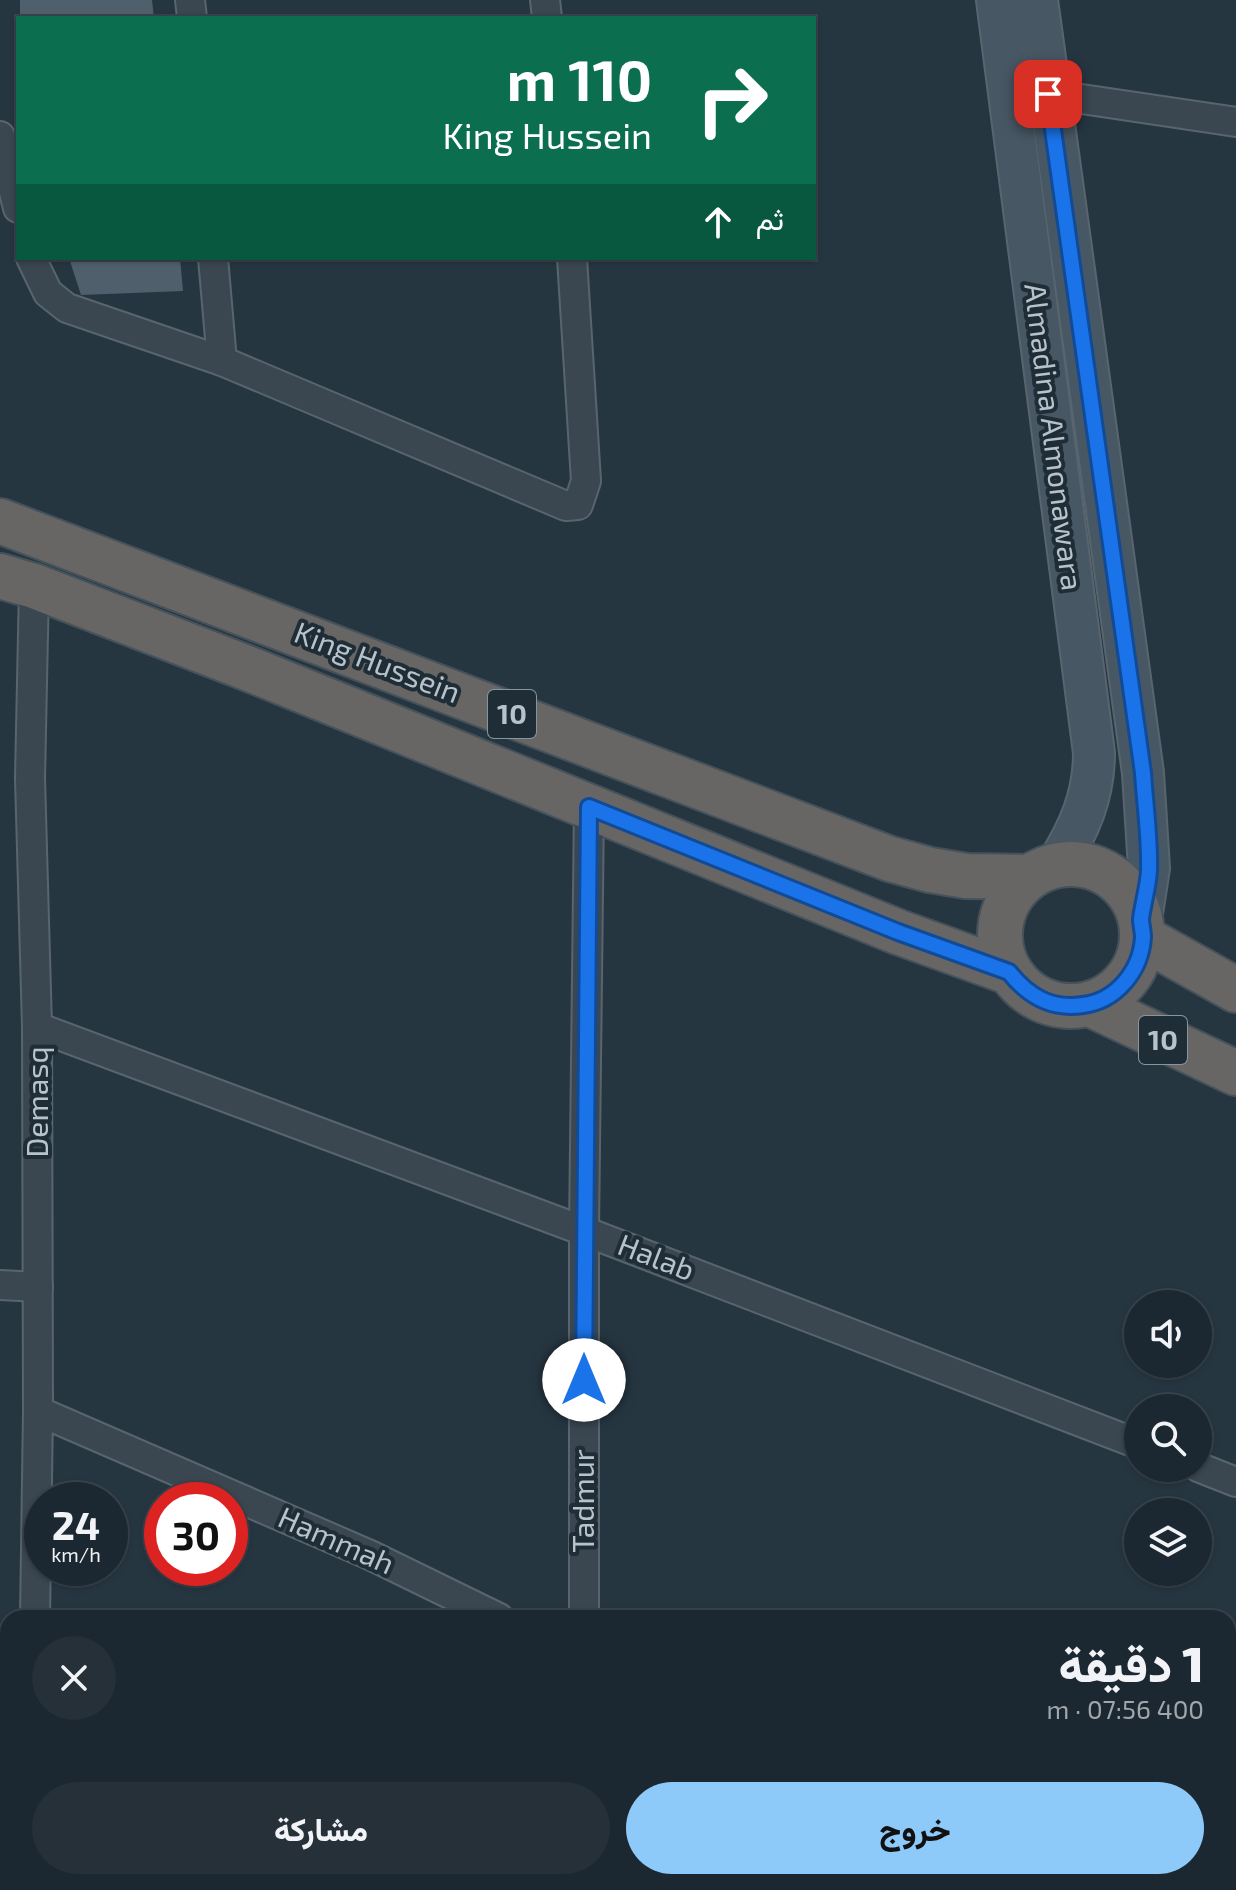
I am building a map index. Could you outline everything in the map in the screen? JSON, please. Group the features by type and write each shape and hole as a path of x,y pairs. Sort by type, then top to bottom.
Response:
{"highway":[{"name":"King Hussein","path":"0,521 890,859 966,876 1043,871"},
{"name":"King Hussein","path":"17,581 247,668 883,927 1009,972"},
{"name":"10","path":"1009,972 1021,987 1036,998 1053,1005 1072,1007 1107,997 1122,986 1140,956 1142,929 1135,903 1124,887 1110,875 1093,867 1074,864 1043,871"},
{"path":"1009,972 1001,953 999,931 1003,911 1014,892 1043,871"},
{"path":"1142,929 1236,990"},
{"name":"10","path":"1090,1004 1236,1073"}],"main road":[{"name":"Almadina Almonawara","path":"997,0 1094,753 1091,795 1081,822 1043,871"},
{"path":"1037,0 1143,773 1149,868 1142,929"}],"street":[{"path":"1048,94 1236,122"},
{"path":"0,136 16,200"},
{"path":"32,260 48,293 67,308 222,361 566,506 578,505 586,481 572,260"},
{"path":"213,260 222,361"},
{"name":"Demasq","path":"17,581 30,778 37,1027 35,1610"},
{"name":"Tadmur","path":"584,1610 589,807"},
{"name":"Halab","path":"37,1027 584,1231 1124,1439"},
{"path":"0,1285 38,1287"},
{"name":"Hammah","path":"38,1411 370,1555 483,1610"},
{"path":"1212,1473 1236,1482"}],"building":[{"path":"20,0 152,0 154,16 20,16"},
{"path":"70,260 180,260 183,291 81,295"}],"route":[{"path":"584,1380 589,807 898,932 1009,972 1021,987 1053,1005 1072,1007 1107,997 1122,986 1140,956 1143,938 1141,920 1149,868 1143,773 1093,398 1048,94"}]}
